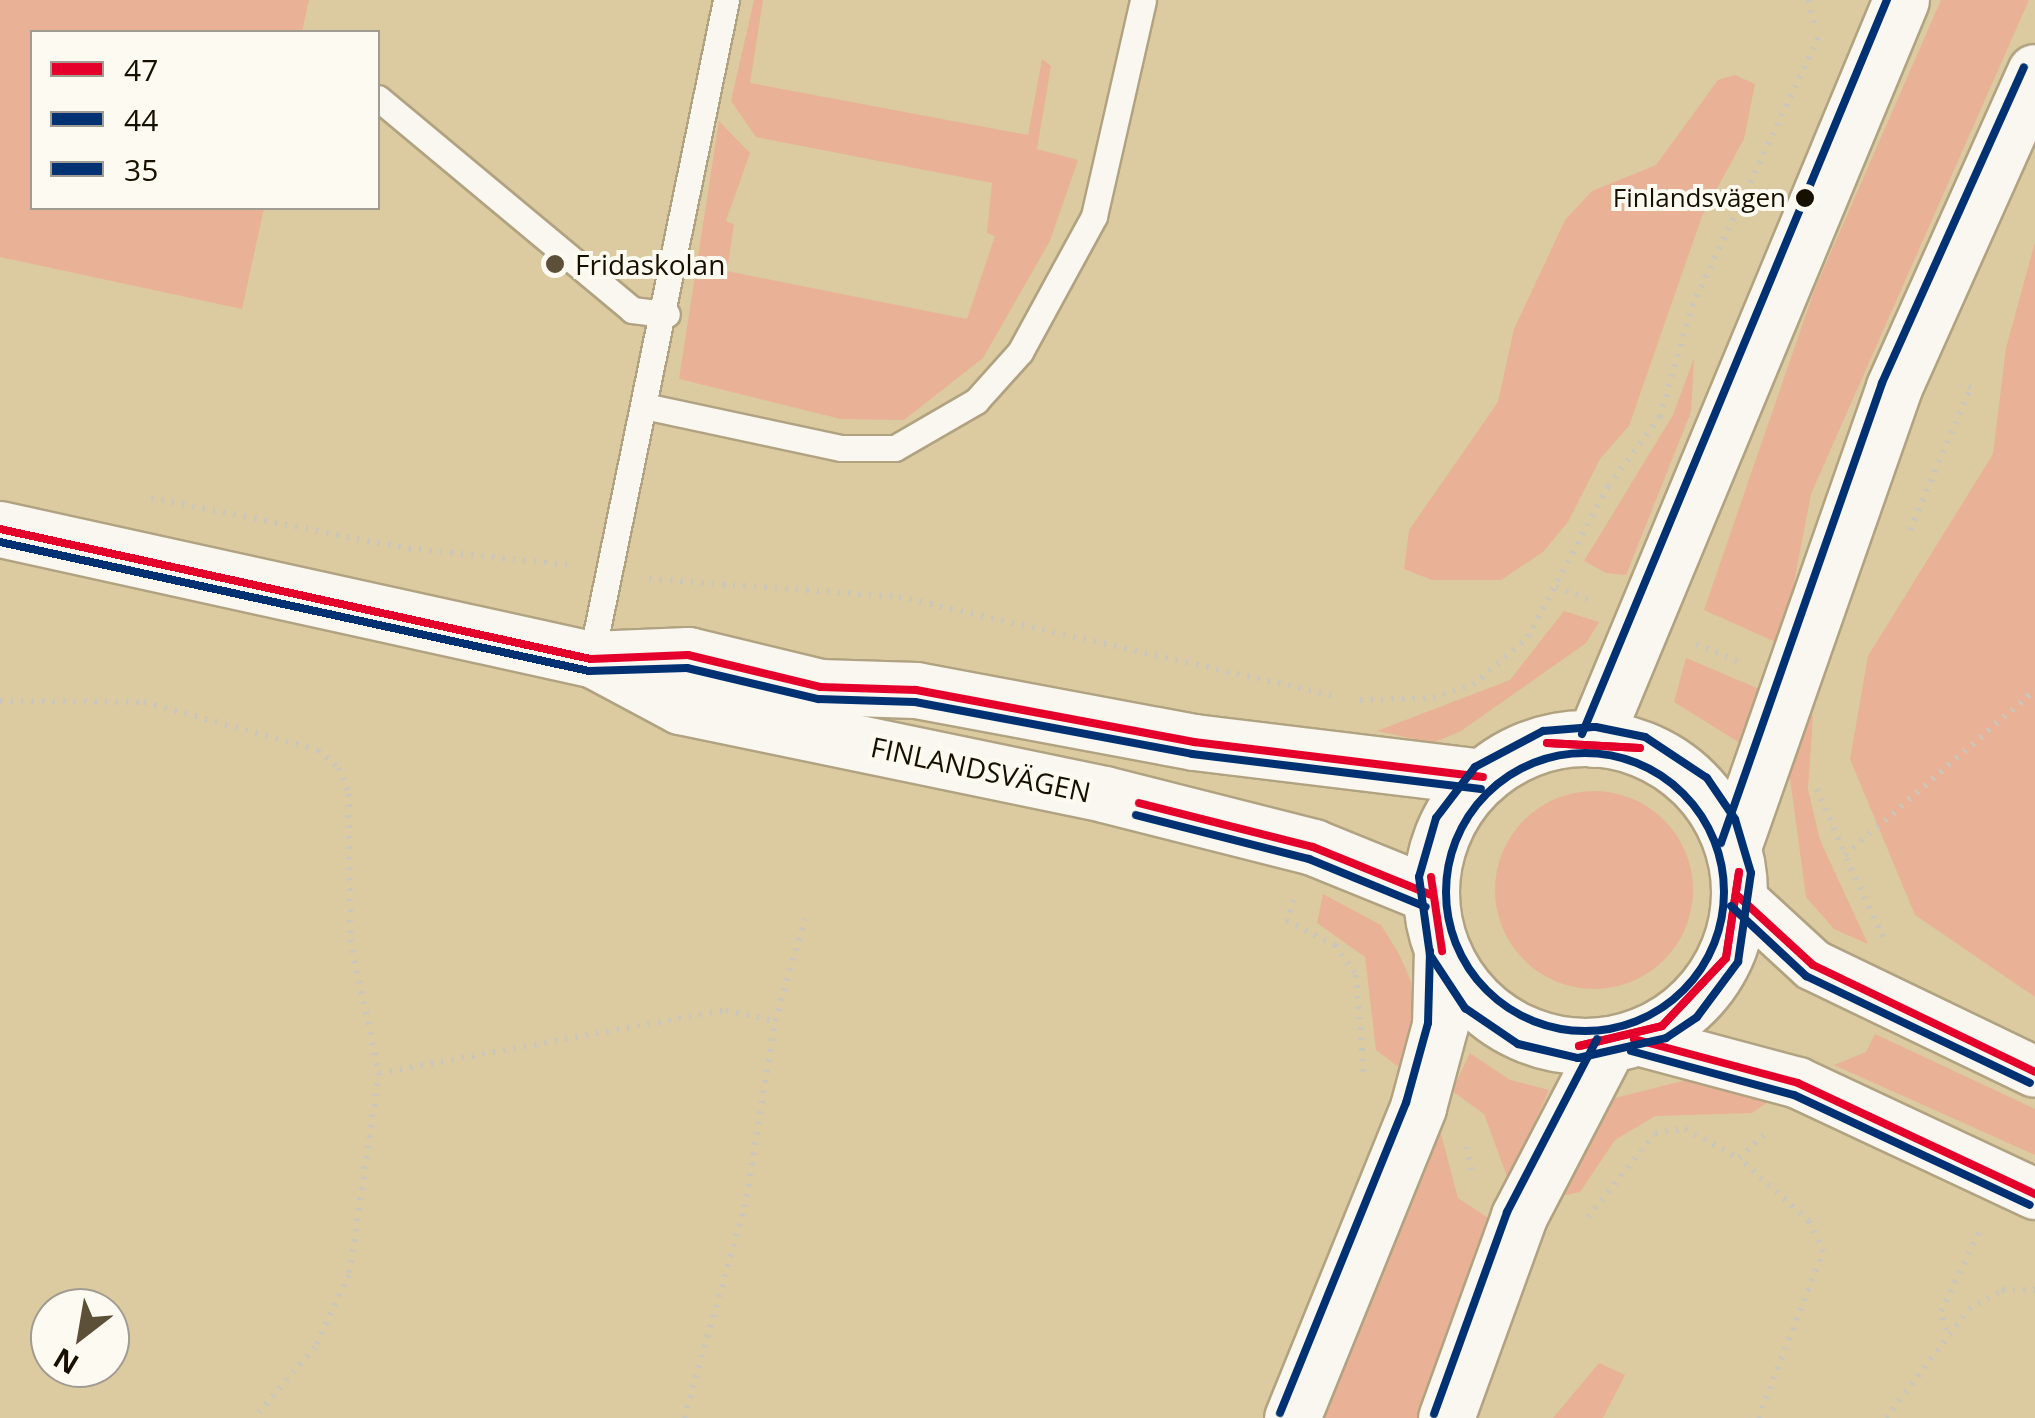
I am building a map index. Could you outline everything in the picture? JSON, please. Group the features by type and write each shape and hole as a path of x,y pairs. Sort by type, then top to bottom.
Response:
{"main road":[{"path":"1594,739 1901,0"},
{"path":"1446,1418 1519,1216 1621,1042 1709,984 1736,872 1894,387 2035,72"},
{"name":"FINLANDSVÄGEN","path":"0,529 592,659 688,655 820,688 916,690 1341,760 1483,776"},
{"name":"FINLANDSVÄGEN","path":"592,659 680,706 1313,848 1431,895"},
{"path":"1292,1418 1418,1108 1440,1024 1442,951 1431,895 1446,824 1483,776 1524,750 1594,739 1640,748 1680,771 1736,872"},
{"path":"1442,951 1497,1019 1550,1042 1621,1042"}],"street":[{"path":"1736,872 1813,965 2035,1072"},
{"path":"1621,1042 1798,1084 2035,1194"}],"lane":[{"path":"592,659 649,407 726,0"},
{"path":"649,407 841,448 895,448 976,401 1020,352 1094,216 1143,0"},
{"path":"380,100 632,310 667,314"}],"path":[{"path":"133,494 398,547 609,573 899,598 1350,700 1432,698 1472,685 1528,637 1599,502 1660,416 1692,306 1819,28 1808,0"},
{"path":"1865,991 1884,943 1845,855 2035,690"},
{"path":"1341,760 1350,700"},
{"path":"0,701 144,702 318,750 339,768 352,826 350,940 379,1074 335,1315 254,1418"},
{"path":"1313,848 1286,921 1335,946 1356,975 1364,1074 1418,1108 1459,1124 1479,1200 1559,1232 1578,1226 1655,1133 1686,1130 1739,1158 1809,1221 1822,1252 1758,1418"},
{"path":"684,1418 745,1208 775,1021 805,919"},
{"path":"379,1074 726,1010 775,1021"},
{"path":"1739,1158 1781,1120 1798,1084"},
{"path":"1947,1330 1940,1312 1983,1224"},
{"path":"1886,1418 1947,1330 2002,1290 2035,1290"}],"shaded area":[{"path":"0,0 309,0 302,30 30,30 30,210 264,210 242,309 0,257"},
{"path":"754,0 763,0 750,83 1028,135 1042,59 1051,66 1037,149 1078,160 1050,241 983,358 904,420 841,419 679,379 719,121 750,153 726,221 734,224 727,271 967,319 995,236 987,233 992,183 756,137 731,101"},
{"path":"1941,0 2029,0 1811,494 1782,645 1704,610 1814,291"},
{"path":"1735,75 1755,84 1744,139 1702,216 1629,426 1600,459 1568,522 1543,552 1501,580 1432,580 1404,569 1409,530 1498,402 1514,329 1565,220 1592,191 1656,165 1718,80"},
{"path":"2035,242 2035,997 1915,915 1850,759 1868,656 1993,454 2006,348"},
{"path":"1694,358 1691,412 1626,575 1606,573 1584,561 1673,415"},
{"path":"1564,611 1599,622 1586,643 1461,731 1433,743 1377,731 1510,680"},
{"path":"1686,658 1764,691 1743,745 1674,702"},
{"path":"1801,712 1813,716 1808,789 1820,840 1868,944 1834,929 1806,897 1789,771"},
{"path":"1594,791 1632,799 1664,820 1685,852 1693,890 1685,928 1664,960 1632,981 1594,989 1556,981 1524,960 1503,928 1495,890 1503,852 1524,820 1556,799"},
{"path":"1323,894 1381,925 1399,954 1418,997 1404,1071 1376,1050 1365,957 1317,923"},
{"path":"1875,1034 2035,1109 2035,1155 1834,1065 1866,1052"},
{"path":"1470,1053 1510,1080 1549,1090 1509,1182 1484,1114 1452,1091"},
{"path":"1702,1076 1768,1102 1752,1113 1655,1116 1615,1140 1580,1192 1552,1198 1607,1100"},
{"path":"1441,1134 1458,1198 1496,1223 1426,1418 1325,1418 1425,1152"},
{"path":"1599,1363 1625,1375 1603,1418 1553,1418"}],"transit line":[{"name":"35","path":"1582,734 1887,0"},
{"name":"35","path":"1721,843 1882,383 2024,67"},
{"name":"47","path":"0,529 591,659 688,655 820,687 916,690 1194,742 1483,777"},
{"name":"44","path":"0,542 589,671 687,668 818,699 915,702 1192,754 1481,789"},
{"name":"44","path":"1593,727 1543,731 1475,767 1436,818 1419,877 1430,955 1465,1008 1518,1044 1578,1058 1666,1038 1697,1017 1738,962 1751,873 1735,819 1707,778 1645,737 1596,727"},
{"name":"47","path":"1547,743 1640,748"},
{"name":"47","path":"1547,743 1640,748"},
{"name":"35","path":"1585,753 1638,764 1683,794 1713,839 1724,892 1713,945 1683,990 1638,1020 1585,1031 1532,1020 1487,990 1457,945 1446,892 1457,839 1487,794 1532,764 1585,753"},
{"name":"47","path":"1139,803 1313,847 1431,895"},
{"name":"44","path":"1136,815 1309,859 1426,907"},
{"name":"47","path":"1726,958 1739,872"},
{"name":"47","path":"1726,958 1739,872"},
{"name":"47","path":"1431,877 1442,951"},
{"name":"47","path":"1739,897 1813,965 2035,1072"},
{"name":"44","path":"1731,906 1806,976 2030,1083"},
{"name":"35","path":"1280,1413 1406,1103 1428,1023 1430,951"},
{"name":"47","path":"1662,1026 1726,958"},
{"name":"47","path":"1662,1026 1726,958"},
{"name":"47","path":"1579,1046 1662,1026"},
{"name":"47","path":"1579,1046 1662,1026"},
{"name":"35","path":"1434,1414 1507,1212 1597,1039"},
{"name":"47","path":"1634,1039 1798,1083 2035,1194"},
{"name":"44","path":"1631,1051 1794,1095 2030,1205"}],"place":[{"name":"Finlandsvägen","path":"1805,198"},
{"name":"Fridaskolan","path":"555,264"}]}
